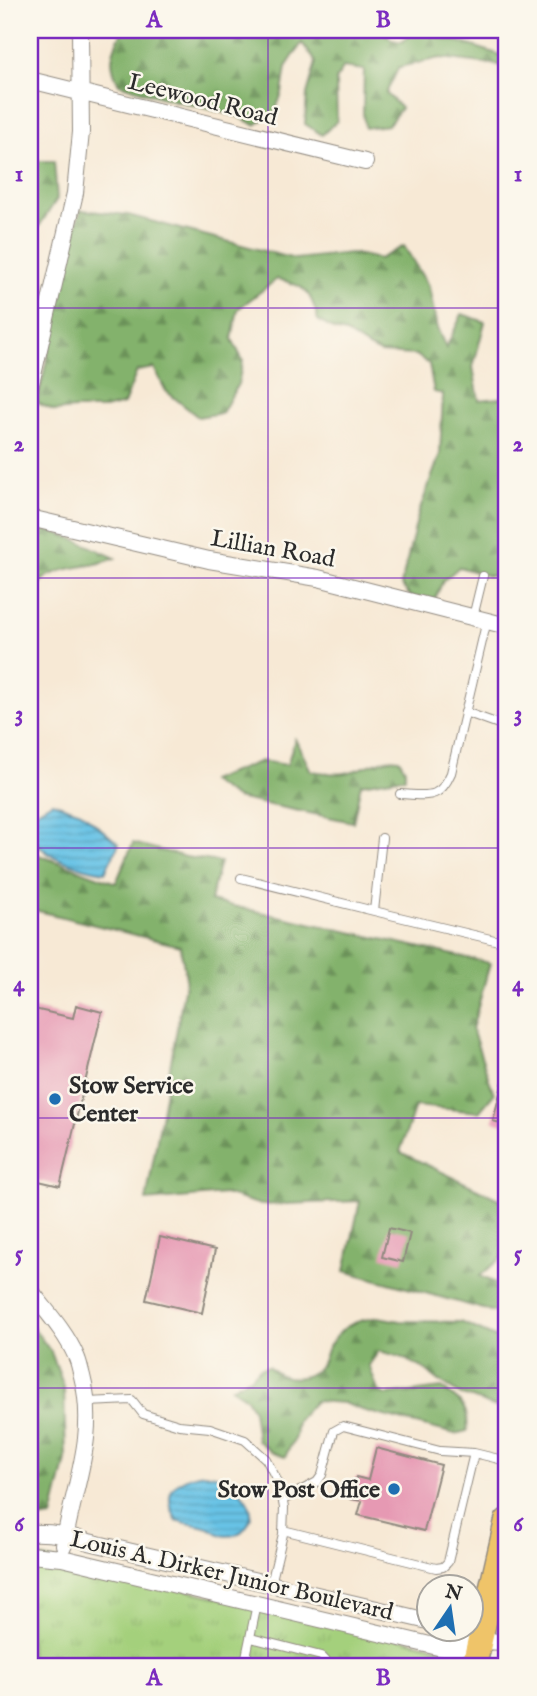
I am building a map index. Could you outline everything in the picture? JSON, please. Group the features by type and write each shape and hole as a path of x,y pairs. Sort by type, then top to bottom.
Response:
{"main road":[{"path":"484,1622 507,1521"},
{"path":"474,1666 479,1644"}],"street":[{"path":"30,388 75,194 81,132 80,30"},
{"name":"Leewood Road","path":"30,80 365,162"},
{"name":"Lillian Road","path":"30,518 209,560 318,578 507,625"},
{"path":"30,1290 63,1333 77,1357 86,1390 88,1420 85,1451 62,1558"},
{"name":"Louis A. Dirker Junior Boulevard","path":"30,1533 66,1534 89,1542 414,1617"},
{"name":"Louis A. Dirker Junior Boulevard","path":"30,1555 62,1558 414,1641"},
{"path":"484,1640 507,1642"},
{"name":"Louis A. Dirker Junior Boulevard","path":"426,1644 451,1650 468,1644"}],"lane":[{"path":"400,794 429,795 439,792 451,772 465,712 480,618 483,576"},
{"path":"465,712 507,727"},
{"path":"374,911 383,838"},
{"path":"241,878 507,943"},
{"path":"87,1402 132,1400 143,1415 179,1425 210,1428 245,1440 266,1459 280,1486 285,1508 271,1584"},
{"path":"283,1500 317,1482 322,1475 334,1431 343,1426 440,1451 474,1453 507,1461"},
{"path":"283,1530 436,1568 443,1567 448,1562 474,1453"},
{"path":"246,1657 257,1604"},
{"path":"251,1639 321,1656 331,1666"}],"green space":[{"path":"123,30 382,30 392,40 402,42 414,32 460,42 507,57 507,72 499,65 440,58 399,67 386,93 401,108 388,125 365,128 364,70 343,67 336,80 337,121 322,135 305,124 307,94 316,62 302,43 286,67 282,93 275,112 255,125 237,116 119,84 112,57"},
{"path":"30,161 54,161 57,199 30,240"},
{"path":"81,210 128,215 295,259 351,253 379,259 404,246 429,287 437,328 446,348 462,314 485,322 473,367 479,400 507,397 507,576 489,576 459,567 443,581 434,601 411,597 401,585 418,515 440,454 443,394 434,392 429,364 416,355 381,353 346,333 334,330 318,320 309,296 294,284 277,279 238,309 232,339 243,361 238,384 222,413 198,417 166,391 154,368 137,371 124,404 105,409 55,411 37,403 61,298 68,253"},
{"path":"30,527 63,535 115,558 52,574 42,581 30,597"},
{"path":"295,739 311,771 345,773 380,761 399,759 405,769 405,777 361,784 353,822 236,798 210,781 261,761 287,765"},
{"path":"133,843 186,857 220,862 210,901 490,963 472,1029 494,1094 479,1112 415,1106 400,1152 507,1203 507,1251 480,1276 507,1288 507,1314 345,1271 360,1201 261,1205 225,1194 146,1201 186,978 180,946 30,909 30,852 116,883"},
{"path":"378,1317 400,1321 461,1322 504,1341 508,1366 496,1407 461,1395 423,1368 401,1357 379,1351 369,1365 378,1391 386,1395 442,1388 465,1410 467,1431 455,1434 343,1403 315,1401 297,1421 295,1437 285,1457 271,1452 257,1440 253,1410 246,1398 231,1388 251,1377 260,1368 268,1366 288,1377 310,1374 322,1363 329,1346 342,1330 356,1322"},
{"path":"30,1323 51,1352 64,1387 66,1460 52,1517 30,1520"},
{"path":"30,1555 414,1642 414,1644 451,1650 452,1666 30,1666"}],"water":[{"path":"52,802 81,812 119,844 105,872 52,856 36,842 30,832 30,817"},
{"path":"204,1473 217,1475 227,1481 245,1498 251,1512 250,1520 240,1532 224,1536 208,1528 176,1520 170,1501 173,1488 188,1478"}],"building":[{"name":"Stow Service Center","path":"76,1005 102,1012 60,1186 30,1179 30,1008 73,1018"},
{"path":"503,1081 507,1082 507,1125 493,1121"},
{"path":"389,1228 410,1233 403,1262 382,1257"},
{"path":"160,1237 215,1250 202,1313 146,1300"},
{"name":"Stow Post Office","path":"376,1448 441,1465 424,1531 358,1515 362,1501 350,1499 356,1477 368,1480"}],"place":[{"name":"Stow Service Center","path":"55,1099"},
{"name":"Stow Post Office","path":"394,1489"}]}
